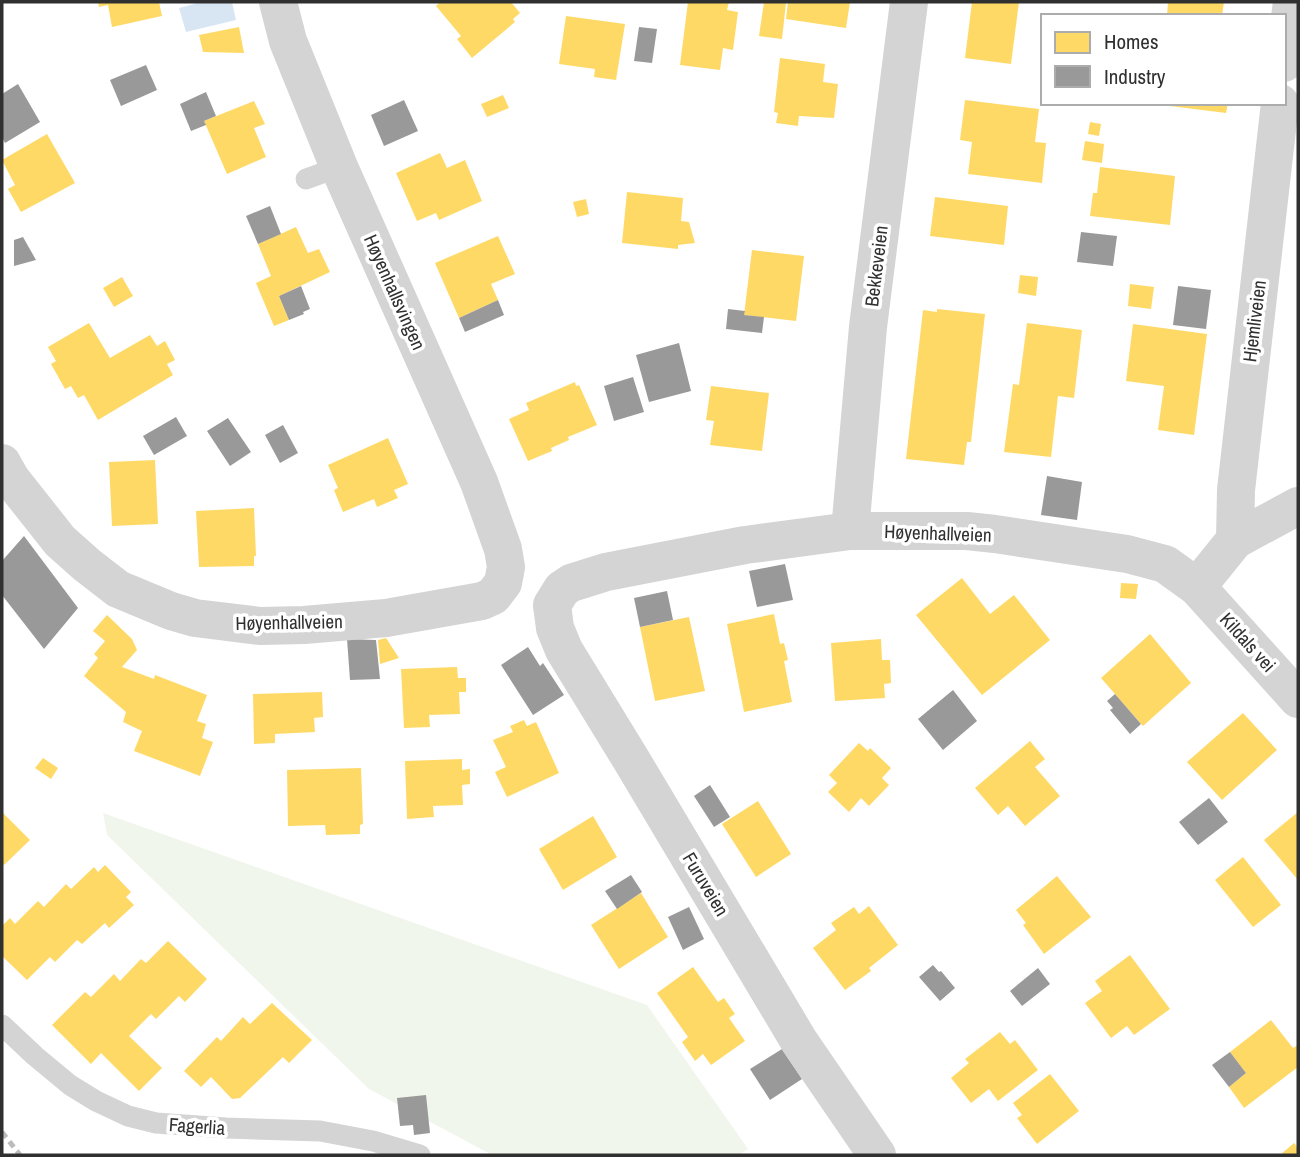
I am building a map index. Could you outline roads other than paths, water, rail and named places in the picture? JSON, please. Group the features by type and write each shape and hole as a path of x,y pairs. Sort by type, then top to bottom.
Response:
{"street":[{"name":"Høyenhallsvingen","path":"278,2 323,173 479,482 503,549 506,567 503,583"},
{"name":"Bekkeveien","path":"850,531 868,327 909,2"},
{"path":"1286,48 1292,2"},
{"name":"Hjemliveien","path":"1235,540 1236,490 1280,105"},
{"name":"Høyenhallveien","path":"2,463 11,479 60,541 87,565 118,589 170,611 195,618 260,626 386,618 482,601 493,596 503,583"},
{"path":"1197,587 1235,540 1298,506"},
{"name":"Høyenhallveien","path":"552,605 562,589 571,583 606,572 745,545 850,531 976,532 1127,554 1166,564 1197,587"},
{"name":"Kildals vei","path":"1197,587 1298,699"},
{"name":"Furuveien","path":"552,605 559,640 578,676 632,761 799,1041 877,1155"}],"lane":[{"name":"Fagerlia","path":"2,1025 70,1085 128,1116 156,1123 320,1131 373,1141 420,1155"}],"water":[{"path":"202,2 232,2 236,20 186,32 179,8"}],"railway":[{"path":"2,1132 20,1155"}]}
